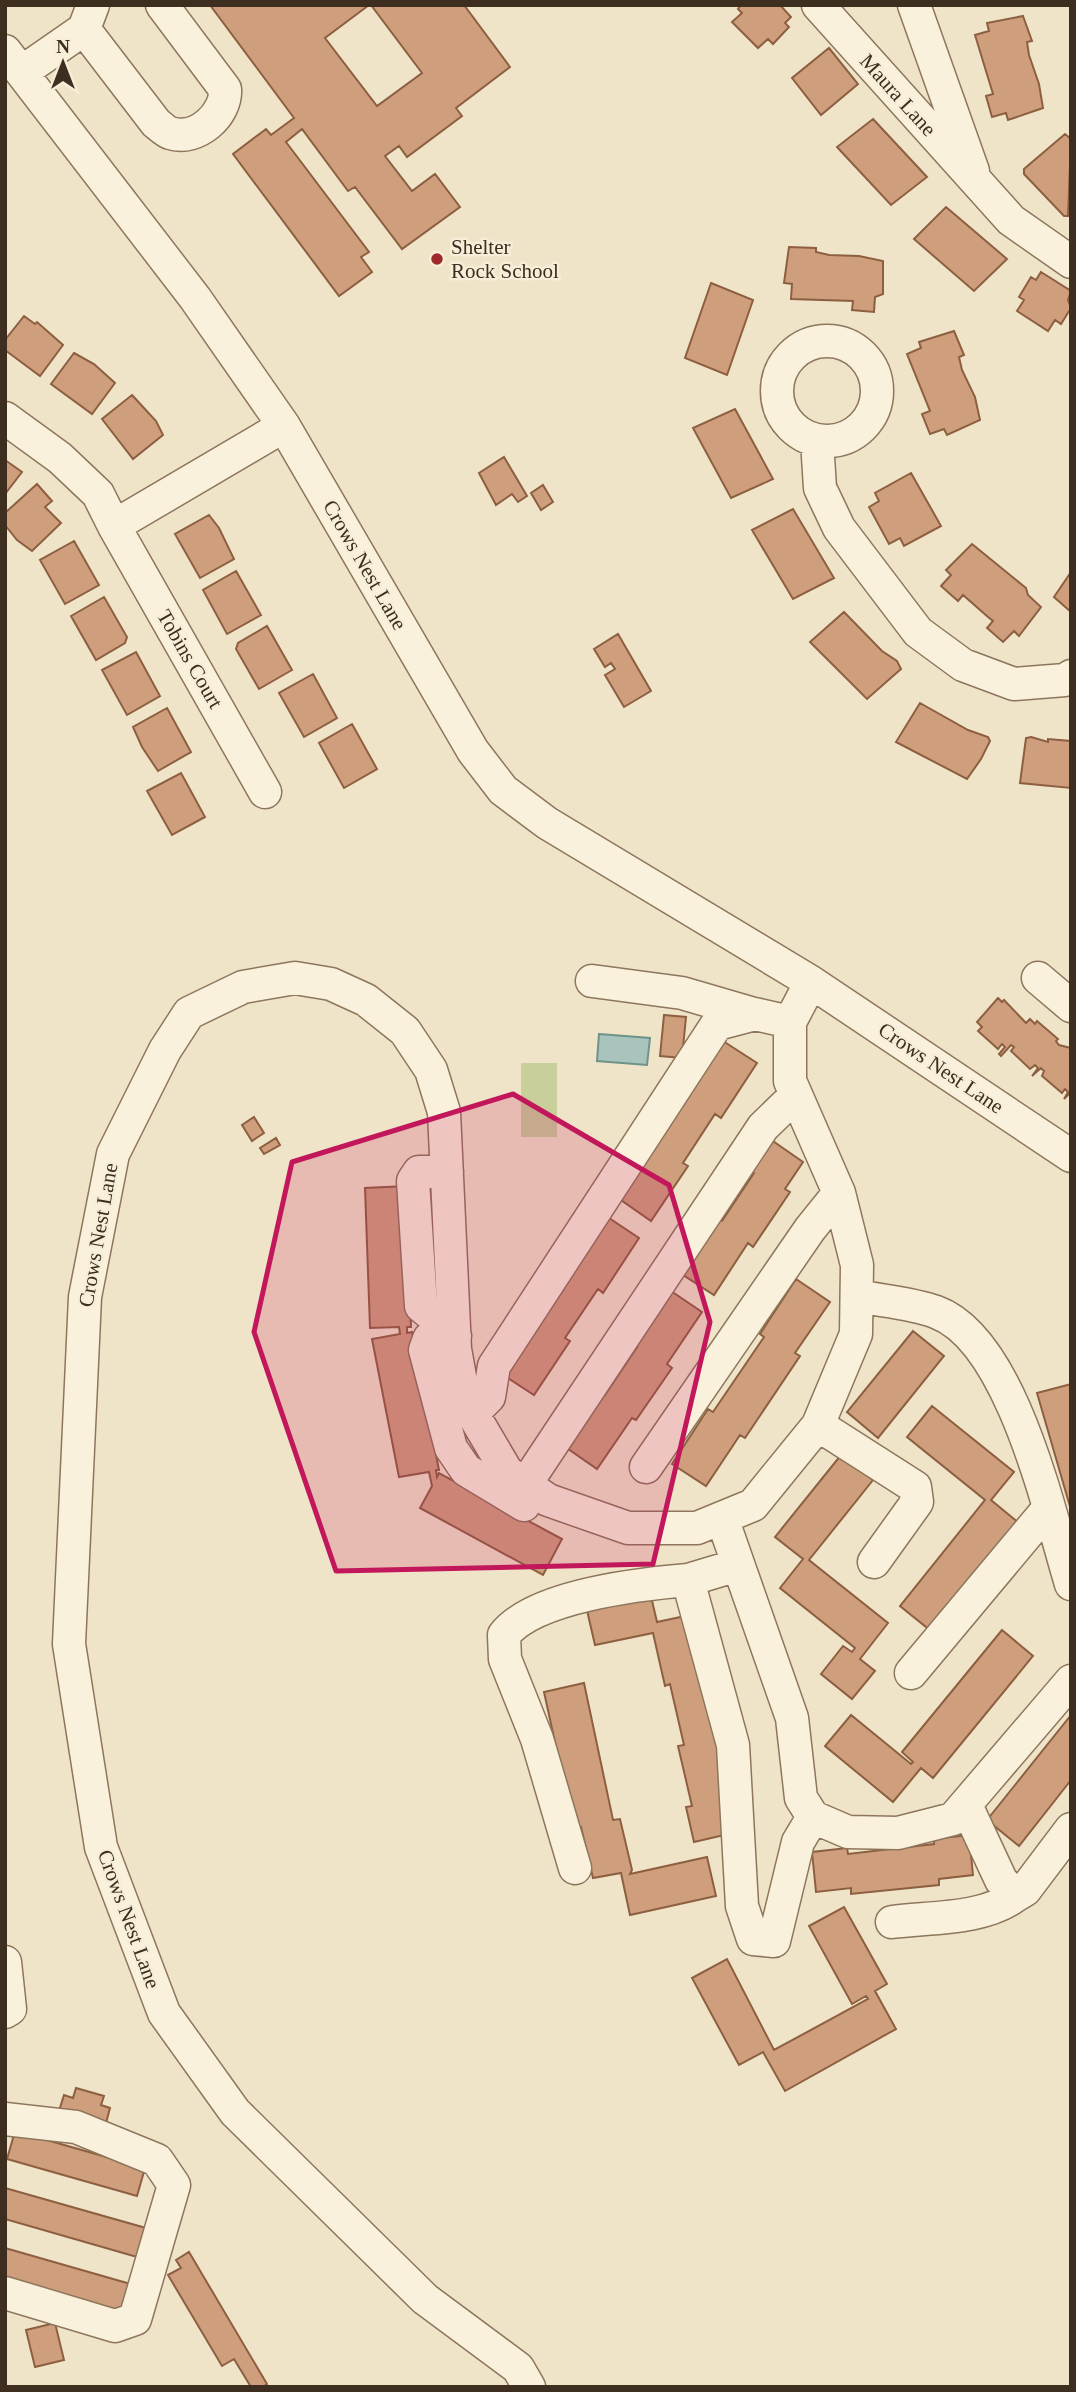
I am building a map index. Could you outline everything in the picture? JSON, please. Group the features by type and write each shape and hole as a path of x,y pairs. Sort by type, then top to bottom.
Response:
{"street":[{"path":"13,62 88,17 156,123 170,133 184,135 202,128 219,114 226,102 225,89 162,5"},
{"name":"Maura Lane","path":"818,5 1011,220 1071,262"},
{"name":"Maura Lane","path":"914,5 978,186"},
{"name":"Crows Nest Lane","path":"13,62 195,298 284,426 473,751 503,790 547,823 811,982 1071,1156"},
{"name":"Tobins Court","path":"5,418 60,458 98,494 265,792"},
{"path":"114,526 284,426"},
{"path":"817,441 820,488 839,527 918,632 963,664 1014,684 1065,680 1071,677"},
{"name":"Crows Nest Lane","path":"528,2387 518,2368 425,2299 235,2112 164,2013 101,1847 69,1644 85,1297 113,1154 165,1050 188,1013 243,987 295,978 331,985 366,1000 405,1031 431,1070 444,1112 454,1325 464,1399 507,1472 548,1500 628,1528 697,1528 753,1505 818,1425 856,1334 857,1265 839,1193 790,1080 790,1022 811,982"},
{"path":"1038,978 1071,1006"},
{"path":"592,981 681,993 790,1022"},
{"path":"456,1455 480,1426 489,1397 494,1366 717,1024 755,1014"},
{"path":"525,1485 763,1127 796,1095"},
{"path":"646,1467 810,1229 839,1193"},
{"path":"857,1296 937,1312 976,1341 1017,1411 1071,1584"},
{"path":"454,1325 429,1339 425,1350 451,1448 466,1470 543,1516 556,1515 563,1506"},
{"path":"818,1425 915,1487 918,1502 874,1562"},
{"path":"911,1673 1048,1509"},
{"path":"722,1518 792,1718 800,1798 813,1818 848,1832 898,1833 953,1819 1071,1681"},
{"path":"575,1868 537,1739 505,1659 504,1635 509,1628 574,1597 688,1580 738,1565"},
{"path":"688,1580 733,1745 742,1906 752,1939 774,1941 798,1842 813,1818"},
{"path":"966,1805 1001,1880 1015,1896"},
{"path":"892,1922 976,1912 1005,1904 1025,1890 1071,1829"},
{"path":"5,1962 10,2009 5,2012"},
{"path":"5,2119 76,2127 157,2160 174,2185 135,2319 115,2326 5,2293"}],"highlighted area":[{"path":"513,1094 669,1185 710,1322 653,1564 336,1571 254,1332 292,1162"}],"green space":[{"path":"521,1063 557,1063 557,1137 521,1137"}],"water":[{"path":"599,1034 650,1038 647,1065 597,1061"}],"building":[{"path":"210,5 369,5 325,38 377,106 422,73 371,5 464,5 510,67 456,108 462,116 407,157 399,146 385,156 412,191 435,174 460,207 402,249 355,187 348,191 302,129 286,142 369,252 361,257 372,272 339,296 233,154 266,129 271,135 294,118"},
{"path":"741,5 780,5 791,17 785,23 789,27 773,44 768,39 758,48 732,22 742,13 738,9"},
{"path":"1023,16 1032,41 1027,42 1029,55 1039,84 1043,108 1008,120 1006,113 992,117 986,96 993,94 975,35 989,31 987,23"},
{"path":"829,48 858,84 821,115 792,78"},
{"path":"873,119 927,177 891,205 837,147"},
{"path":"1065,134 1071,139 1068,216 1064,216 1024,174 1024,169"},
{"path":"946,207 1007,259 974,291 914,239"},
{"path":"789,247 816,248 816,252 829,255 859,256 883,261 883,294 875,297 874,312 852,310 853,301 791,299 792,284 784,283"},
{"path":"1041,272 1071,291 1068,300 1071,308 1061,324 1055,320 1048,331 1017,311 1024,300 1019,297 1031,277 1036,280"},
{"path":"711,283 753,300 727,375 685,358"},
{"path":"24,316 35,324 37,322 63,345 40,376 5,350 5,340"},
{"path":"954,331 964,355 959,357 962,370 975,397 980,420 947,435 944,429 930,434 922,414 930,411 907,354 921,348 919,342"},
{"path":"74,353 94,364 115,383 92,414 51,384"},
{"path":"132,395 156,421 163,435 133,459 102,419"},
{"path":"735,409 773,479 731,498 693,428"},
{"path":"504,457 527,496 518,502 512,494 496,505 479,473"},
{"path":"5,460 22,472 5,494"},
{"path":"911,473 941,526 904,546 900,538 889,544 869,507 879,501 875,493"},
{"path":"37,484 52,501 45,507 61,523 32,551 17,540 5,525 5,513"},
{"path":"543,485 553,502 541,510 531,493"},
{"path":"793,509 834,578 793,599 752,530"},
{"path":"209,515 219,528 234,559 200,578 175,534"},
{"path":"74,541 99,585 65,604 40,560"},
{"path":"972,544 1026,588 1028,595 1041,607 1019,636 1014,631 1003,642 987,628 993,621 963,595 958,601 941,586 951,575 946,570"},
{"path":"236,571 261,615 227,634 203,590"},
{"path":"1071,572 1071,612 1054,597"},
{"path":"104,597 127,637 125,643 96,660 71,616"},
{"path":"844,612 882,651 897,661 901,669 867,699 810,642"},
{"path":"267,626 292,670 259,689 236,649 238,643"},
{"path":"618,634 651,691 624,707 605,675 615,669 611,663 605,667 594,649"},
{"path":"136,652 160,696 127,715 102,670"},
{"path":"313,674 337,718 304,737 279,693"},
{"path":"920,703 968,730 988,737 990,741 981,759 967,779 896,742"},
{"path":"167,708 191,752 158,771 133,727"},
{"path":"352,724 377,769 344,788 319,743"},
{"path":"1026,738 1048,742 1048,739 1071,741 1071,788 1020,783"},
{"path":"181,773 205,817 172,835 147,791"},
{"path":"998,998 1002,1002 1004,1000 1026,1023 1030,1019 1035,1024 1037,1021 1058,1039 1056,1041 1059,1045 1071,1048 1071,1092 1064,1099 1068,1092 1065,1089 1062,1093 1042,1076 1044,1071 1041,1068 1032,1076 1038,1068 1035,1065 1030,1069 1011,1051 1014,1047 1011,1045 1001,1056 999,1054 1005,1047 1002,1044 998,1049 978,1031 982,1027 977,1022"},
{"path":"664,1015 686,1017 682,1058 660,1056"},
{"path":"723,1041 757,1063 721,1118 715,1114 683,1163 688,1166 651,1221 618,1198"},
{"path":"254,1117 264,1133 252,1141 242,1125"},
{"path":"276,1138 280,1145 264,1154 260,1148"},
{"path":"770,1139 803,1162 785,1189 790,1192 753,1247 748,1243 714,1295 680,1273 717,1218 722,1221 754,1173 750,1170"},
{"path":"406,1186 411,1327 407,1327 407,1333 412,1332 439,1470 436,1470 437,1477 439,1473 562,1539 543,1575 420,1508 432,1486 429,1472 399,1477 372,1339 400,1334 399,1327 370,1328 365,1188"},
{"path":"606,1216 639,1238 603,1293 598,1289 565,1338 570,1341 534,1395 500,1373"},
{"path":"796,1279 830,1302 795,1353 800,1356 745,1438 740,1435 706,1486 672,1464 708,1409 713,1412 764,1337 760,1334"},
{"path":"668,1289 702,1312 667,1364 672,1368 636,1420 632,1418 597,1469 564,1446 600,1392 605,1395 637,1347 632,1344"},
{"path":"913,1331 944,1356 878,1438 847,1412"},
{"path":"1071,1384 1071,1510 1037,1393"},
{"path":"932,1406 1014,1472 991,1500 1019,1523 931,1631 900,1606 985,1500 907,1437"},
{"path":"841,1455 873,1480 809,1560 888,1623 860,1659 875,1671 852,1699 821,1674 843,1646 852,1652 855,1648 780,1588 803,1559 775,1537"},
{"path":"650,1592 657,1622 690,1615 731,1798 733,1833 694,1842 686,1807 692,1806 678,1746 684,1745 670,1684 665,1686 653,1633 595,1645 586,1606"},
{"path":"1002,1630 1033,1656 933,1778 921,1768 893,1802 825,1746 851,1715 911,1764 913,1762 902,1752"},
{"path":"584,1683 613,1820 620,1819 632,1870 630,1874 707,1857 716,1896 630,1915 621,1873 593,1878 581,1827 574,1829 544,1692"},
{"path":"1071,1715 1071,1780 1019,1846 987,1820"},
{"path":"969,1835 973,1875 939,1879 939,1885 851,1894 851,1888 816,1892 812,1852 847,1848 848,1854 934,1844 934,1839"},
{"path":"844,1907 887,1984 875,1991 896,2029 785,2091 763,2052 739,2065 692,1978 727,1959 774,2050 868,1999 866,1996 852,2004 809,1926"},
{"path":"76,2088 104,2096 101,2105 110,2108 105,2127 58,2114 64,2095 73,2098"},
{"path":"15,2131 145,2168 137,2196 7,2159"},
{"path":"5,2188 153,2230 144,2259 5,2219"},
{"path":"5,2248 134,2285 125,2313 5,2279"},
{"path":"189,2252 267,2384 263,2387 251,2387 234,2359 222,2366 168,2275 181,2268 176,2260"},
{"path":"55,2323 64,2360 35,2367 26,2330"}],"place":[{"name":"Shelter Rock School","path":"437,259"}]}
